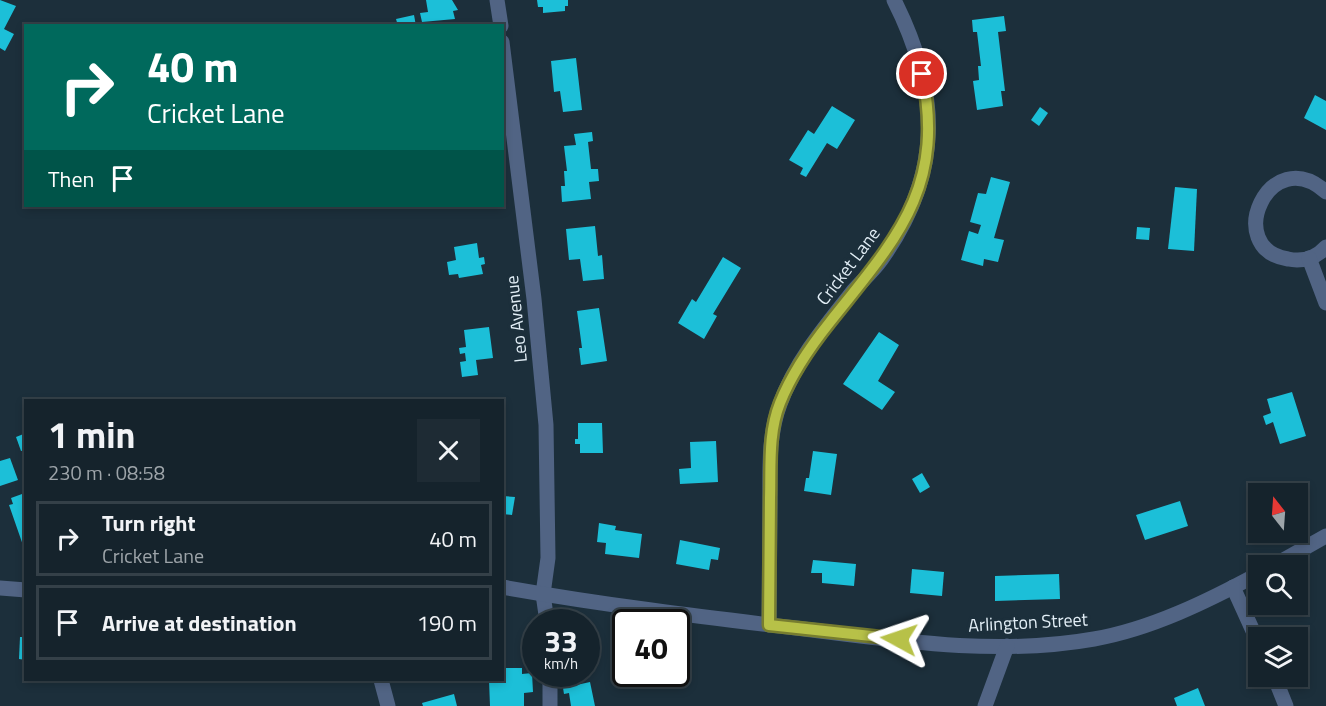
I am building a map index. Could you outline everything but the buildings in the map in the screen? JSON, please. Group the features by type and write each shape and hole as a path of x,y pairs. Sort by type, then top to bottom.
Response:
{"street":[{"path":"497,0 501,24"},
{"name":"Cricket Lane","path":"769,625 771,455 773,427 780,404 812,344 880,261 893,241 913,206 923,181 928,151 927,98 913,44 894,0"},
{"name":"Leo Avenue","path":"504,58 534,299 546,425 548,548 543,594 545,609"},
{"path":"1326,192 1313,182 1300,179 1286,180 1273,186 1264,194 1257,206 1257,232 1267,248 1283,258 1296,261 1309,258 1326,247"},
{"path":"1309,258 1326,303"},
{"path":"1293,555 1326,536"},
{"name":"Arlington Street","path":"504,587 769,625 978,646 1007,646 1096,639 1166,616 1248,579"},
{"path":"1233,587 1251,627"},
{"path":"0,588 24,590"},
{"path":"984,706 1007,646"},
{"path":"381,681 388,706"},
{"path":"550,687 550,706"},
{"path":"1278,687 1286,706"}],"route":[{"path":"899,639 769,625 771,455 773,427 789,382 812,344 880,261 900,231 923,181 928,151 929,122 922,74"}]}
